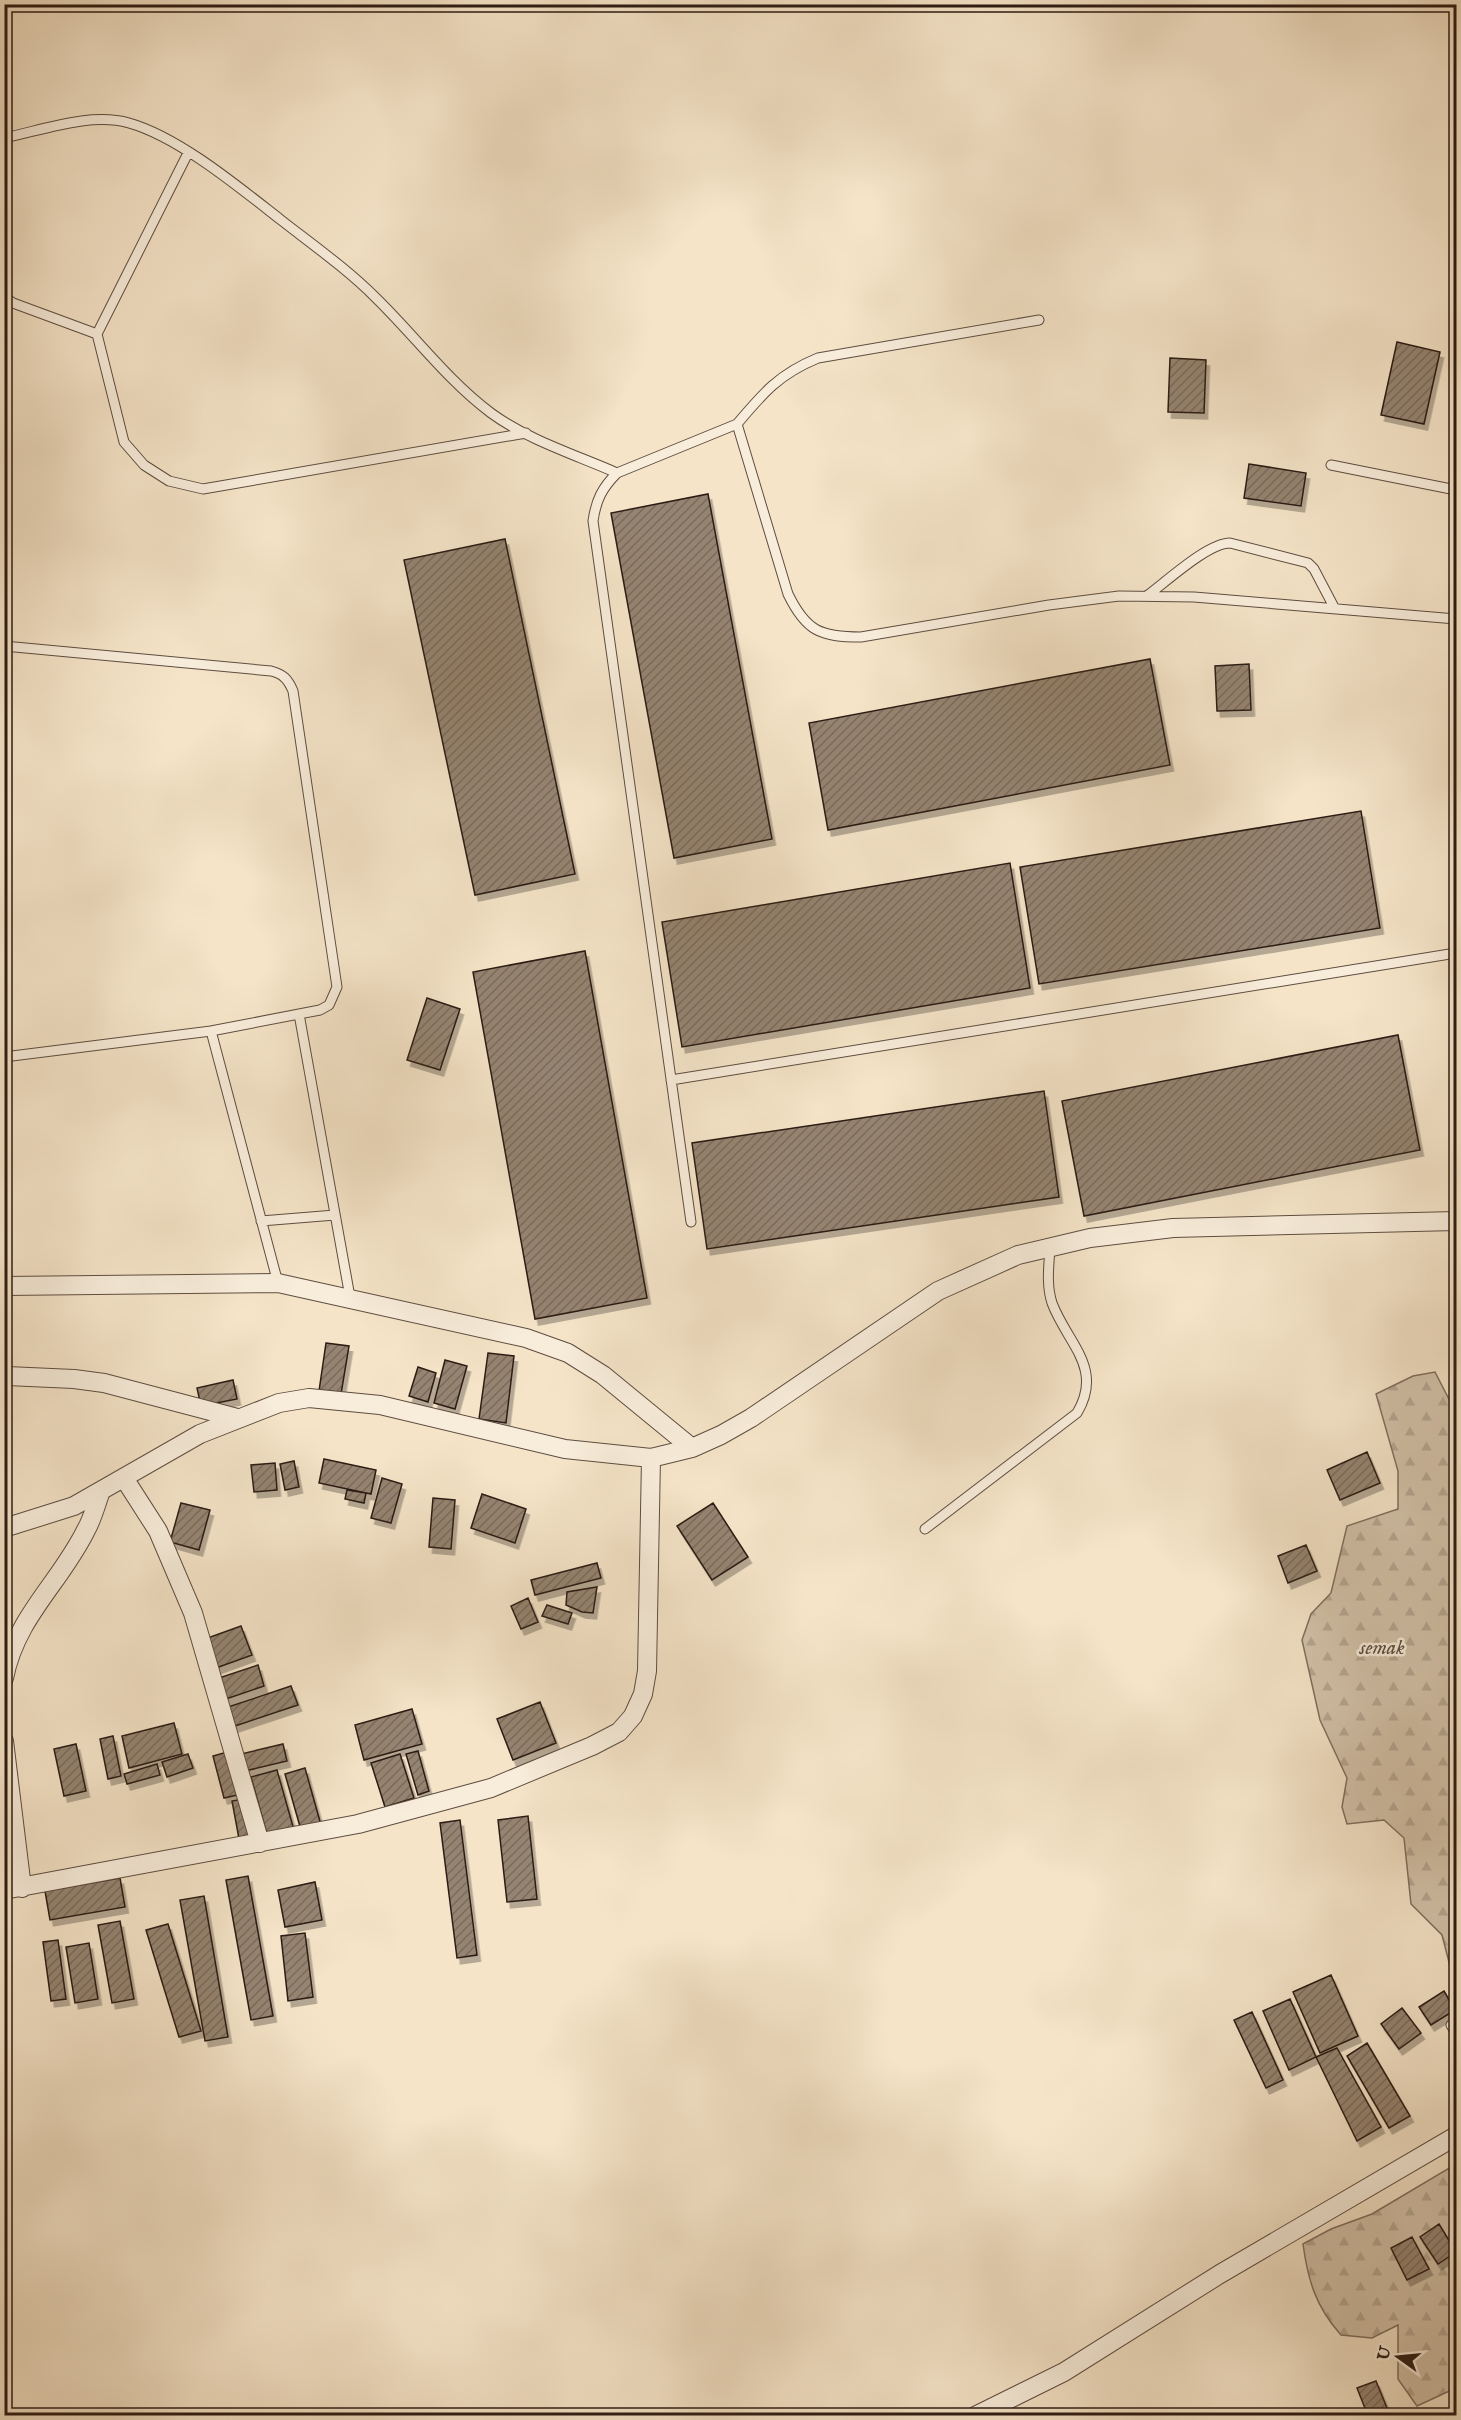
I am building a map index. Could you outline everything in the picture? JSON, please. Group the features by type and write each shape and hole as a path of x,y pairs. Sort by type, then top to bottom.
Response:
{"street":[{"path":"4,1527 74,1506 165,1452 237,1418 279,1403 309,1398 380,1405 565,1449 651,1458 692,1448 751,1418 938,1291 1018,1255 1090,1238 1173,1228 1452,1223"},
{"path":"4,1286 278,1283 526,1338 568,1353 603,1375 692,1448"},
{"path":"7,1376 74,1379 104,1383 237,1418"},
{"path":"4,1742 14,1889 358,1824 491,1788 592,1746 619,1732 633,1716 643,1694 647,1671 651,1458"},
{"path":"124,1478 158,1531 193,1613 260,1843"},
{"path":"4,1678 8,1658 21,1628 87,1530 101,1491"},
{"path":"975,2415 1064,2372 1220,2274 1456,2136"}],"lane":[{"path":"4,138 97,119 129,123 188,153 220,172 319,249 374,296 472,398 493,414 526,433 617,473"},
{"path":"188,153 97,333 124,442 144,465 169,481 203,489 526,433"},
{"path":"4,296 14,303 97,333"},
{"path":"691,1222 593,521 596,502 604,486 617,473 737,424 769,385 795,368 818,358 1039,320"},
{"path":"737,424 788,594 799,617 817,631 836,637 861,637 1049,605 1119,596 1148,595 1456,619"},
{"path":"1331,465 1456,490"},
{"path":"1148,595 1218,545 1230,543 1308,563 1314,569 1335,609"},
{"path":"4,646 271,671 281,674 290,681 337,987 329,1005 299,1014 211,1031 4,1057"},
{"path":"670,1080 1456,952"},
{"path":"299,1014 350,1298"},
{"path":"211,1031 278,1283"},
{"path":"261,1221 335,1215"},
{"path":"925,1529 1077,1413 1084,1401 1088,1388 1086,1373 1049,1290 1050,1247"}],"green space":[{"name":"semak","path":"1435,1372 1456,1413 1456,1977 1451,1970 1442,1935 1411,1904 1404,1838 1384,1820 1347,1824 1342,1807 1347,1778 1320,1720 1302,1640 1311,1614 1331,1593 1347,1526 1398,1509 1398,1471 1376,1394 1413,1376"},
{"path":"1456,2164 1456,2388 1417,2406 1398,2379 1398,2325 1372,2338 1341,2335 1332,2325 1314,2293 1303,2244 1331,2229 1372,2214"}],"building":[{"path":"1397,342 1440,352 1424,424 1381,415"},
{"path":"1170,358 1206,360 1204,413 1168,412"},
{"path":"1249,464 1306,473 1301,506 1244,498"},
{"path":"708,494 772,839 674,858 611,513"},
{"path":"505,539 575,874 475,895 404,560"},
{"path":"1150,659 1170,765 828,830 809,723"},
{"path":"1249,664 1251,710 1217,711 1215,666"},
{"path":"1361,811 1380,928 1039,984 1020,867"},
{"path":"1010,863 1030,988 682,1047 662,922"},
{"path":"585,951 647,1298 535,1319 473,972"},
{"path":"427,998 460,1009 440,1070 407,1060"},
{"path":"1398,1035 1420,1150 1084,1216 1062,1101"},
{"path":"1044,1091 1059,1197 707,1249 692,1143"},
{"path":"326,1343 349,1346 341,1394 319,1391"},
{"path":"488,1353 514,1356 506,1423 479,1419"},
{"path":"445,1360 467,1366 455,1409 434,1403"},
{"path":"418,1367 436,1373 428,1402 409,1396"},
{"path":"233,1380 237,1399 201,1406 197,1388"},
{"path":"1367,1452 1380,1483 1340,1500 1327,1470"},
{"path":"324,1459 376,1470 371,1494 319,1483"},
{"path":"294,1461 299,1487 285,1490 280,1464"},
{"path":"275,1463 277,1490 254,1492 251,1465"},
{"path":"382,1478 402,1484 391,1523 371,1518"},
{"path":"347,1490 366,1493 364,1503 345,1499"},
{"path":"482,1494 526,1509 515,1543 471,1528"},
{"path":"433,1498 455,1500 451,1549 429,1547"},
{"path":"181,1503 210,1510 199,1550 170,1542"},
{"path":"713,1503 748,1557 712,1580 677,1526"},
{"path":"1306,1545 1317,1571 1288,1583 1278,1556"},
{"path":"597,1563 601,1578 535,1595 531,1580"},
{"path":"597,1587 593,1613 582,1612 566,1605 567,1592"},
{"path":"528,1598 538,1622 521,1629 511,1606"},
{"path":"547,1605 572,1613 568,1624 542,1616"},
{"path":"241,1626 252,1655 216,1668 205,1639"},
{"path":"258,1665 264,1686 223,1700 216,1679"},
{"path":"291,1686 298,1705 232,1727 225,1708"},
{"path":"540,1702 556,1743 513,1760 497,1719"},
{"path":"412,1709 422,1744 364,1760 355,1725"},
{"path":"174,1723 182,1754 129,1768 122,1736"},
{"path":"113,1736 121,1776 108,1779 100,1739"},
{"path":"76,1744 86,1791 64,1796 54,1749"},
{"path":"283,1744 287,1761 245,1771 241,1754"},
{"path":"231,1751 242,1794 224,1798 213,1756"},
{"path":"418,1751 429,1791 418,1795 406,1754"},
{"path":"188,1754 193,1768 167,1777 162,1762"},
{"path":"400,1754 414,1798 385,1807 371,1763"},
{"path":"157,1764 160,1775 127,1784 124,1774"},
{"path":"305,1768 321,1825 301,1830 285,1774"},
{"path":"277,1770 294,1830 268,1838 251,1777"},
{"path":"243,1799 252,1841 240,1844 232,1801"},
{"path":"528,1816 537,1899 507,1902 498,1820"},
{"path":"460,1820 477,1955 457,1958 440,1823"},
{"path":"248,1876 273,2016 251,2020 226,1880"},
{"path":"120,1878 125,1907 50,1920 45,1891"},
{"path":"315,1882 322,1920 285,1927 278,1890"},
{"path":"204,1896 228,2037 205,2041 180,1900"},
{"path":"120,1921 134,1999 112,2003 98,1925"},
{"path":"168,1924 201,2031 179,2037 146,1930"},
{"path":"305,1933 313,1997 288,2001 281,1936"},
{"path":"58,1940 66,1999 51,2001 43,1942"},
{"path":"89,1943 98,1999 75,2003 66,1947"},
{"path":"1331,1975 1358,2036 1320,2053 1293,1992"},
{"path":"1444,1991 1455,2010 1431,2025 1419,2007"},
{"path":"1290,1999 1316,2057 1289,2070 1263,2011"},
{"path":"1402,2008 1421,2033 1399,2049 1381,2024"},
{"path":"1252,2012 1283,2080 1266,2088 1234,2020"},
{"path":"1367,2043 1410,2116 1389,2128 1347,2056"},
{"path":"1337,2048 1381,2127 1357,2141 1316,2057"},
{"path":"1439,2224 1456,2252 1438,2264 1420,2237"},
{"path":"1412,2237 1429,2269 1407,2280 1391,2248"},
{"path":"1376,2381 1389,2413 1368,2416 1357,2388"}]}
